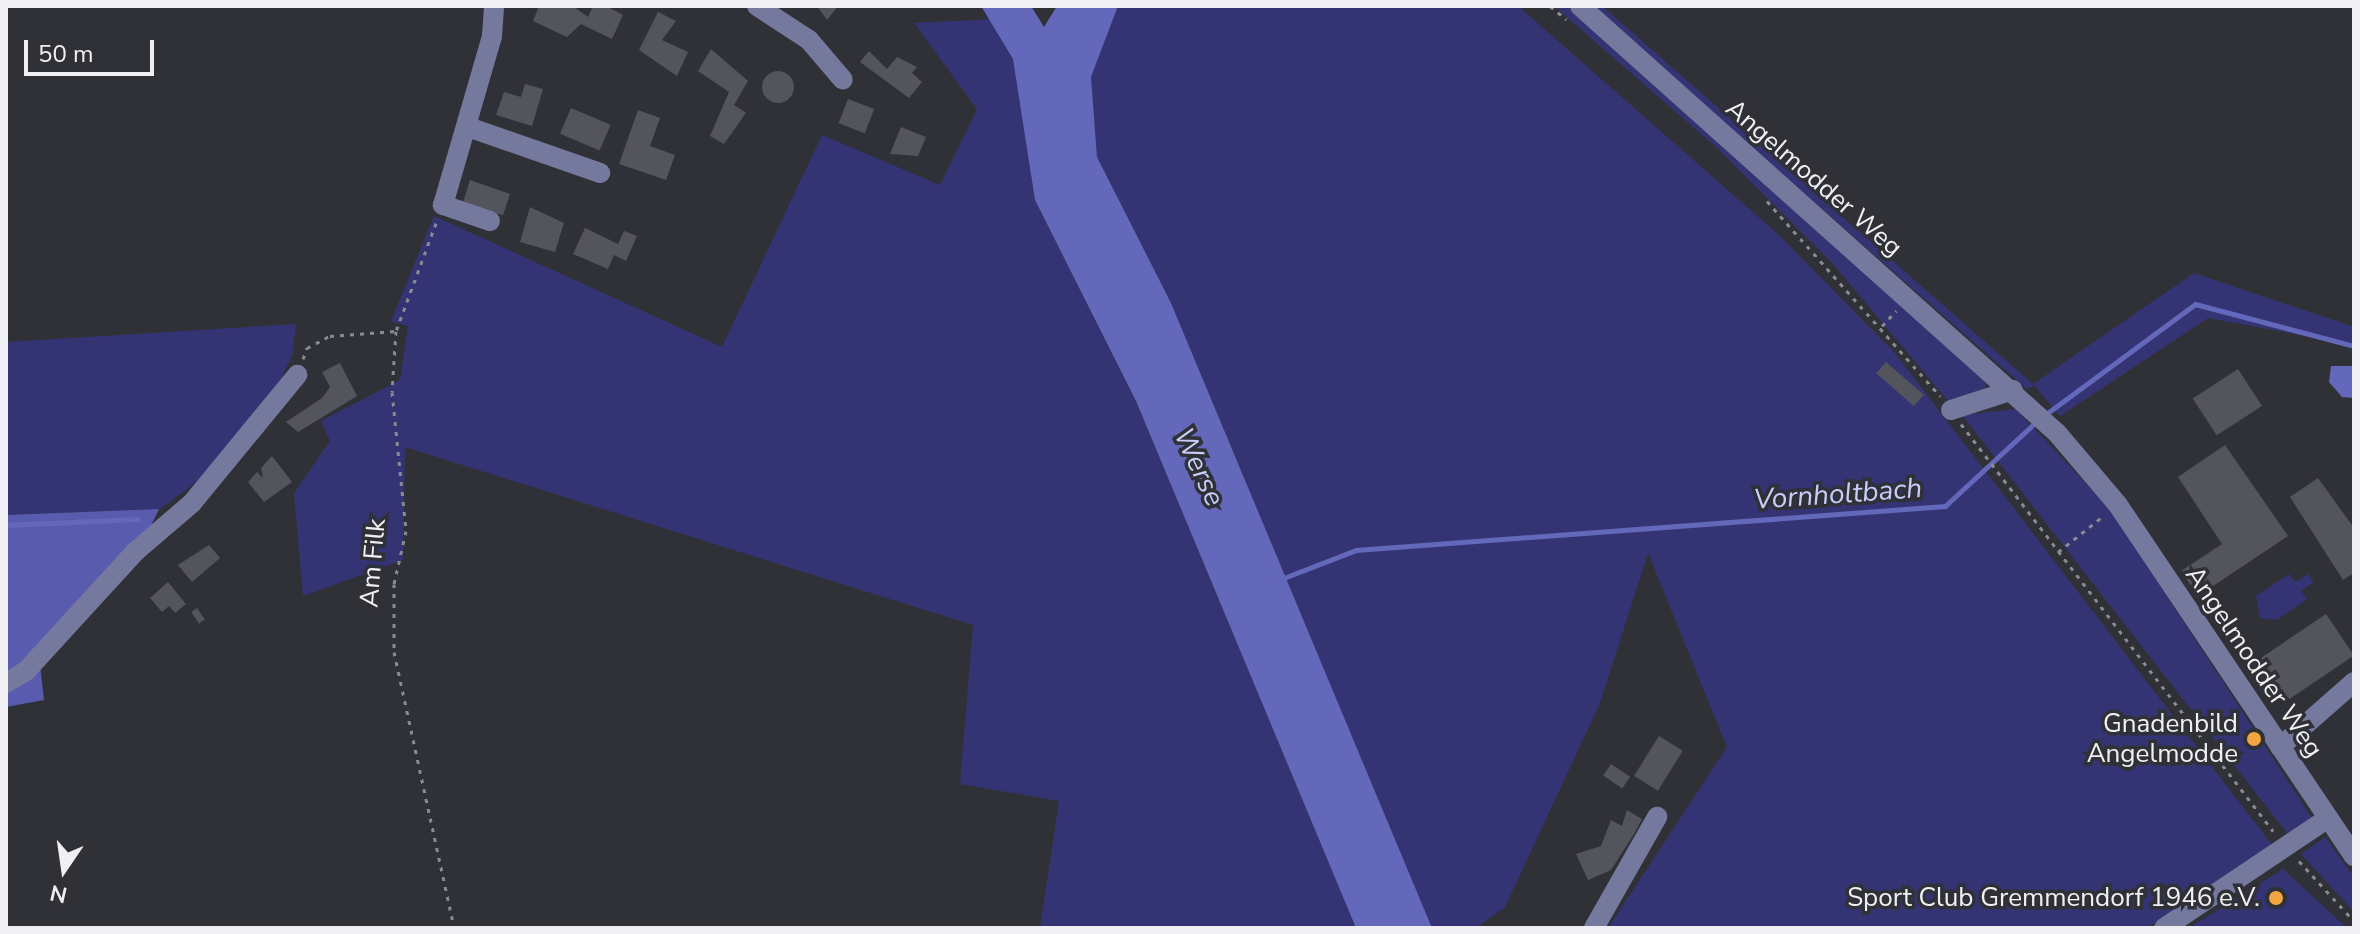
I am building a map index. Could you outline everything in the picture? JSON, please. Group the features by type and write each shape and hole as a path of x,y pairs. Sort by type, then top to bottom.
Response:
{"street":[{"path":"490,221 443,205 468,127 494,6"},
{"path":"757,6 809,40 843,80"},
{"name":"Angelmodder Weg","path":"1576,15 2020,397 2057,433 2118,505 2354,856"},
{"path":"468,127 600,173"},
{"path":"6,683 26,671 136,551 192,503 297,375"},
{"path":"1951,410 2020,397"},
{"path":"2280,747 2354,682"},
{"path":"1594,928 1657,817"},
{"path":"2164,928 2327,819"}],"path":[{"path":"1550,6 1576,15"},
{"name":"Angelmodder Weg","path":"1763,197 1951,410 2057,553 2287,848 2354,921"},
{"name":"Am Filk","path":"443,205 396,331 392,392 406,531 394,584 394,652 454,928"},
{"path":"297,375 307,348 330,336 396,331"},
{"path":"2057,553 2118,505"}],"shaded area":[{"path":"1118,6 1518,6 1780,236 1894,352 2272,845 2147,928 1608,928 1727,747 1648,553 1600,703 1505,907 1476,928 1432,928 1171,303 1097,157 1091,77"},
{"path":"1554,6 1567,6 1985,373 1987,398 1949,402 1833,264 1716,147"},
{"path":"1591,6 1602,6 2033,384 2194,273 2354,327 2354,345 2208,318 2060,416 2034,385 2027,389"},
{"path":"993,19 1014,59 1035,200 1136,401 1356,928 1040,928 1059,801 960,784 973,625 405,447 403,560 303,596 294,493 330,441 321,421 400,380 408,326 391,321 434,216 722,347 822,135 940,185 977,109 914,23"},
{"path":"296,324 292,356 272,397 215,468 160,509 6,515 6,342"},
{"path":"2016,409 2110,509 2312,818 2287,833 1962,415"},
{"path":"159,509 147,534 38,646 44,700 6,707 6,515"},
{"path":"2289,574 2295,582 2308,574 2314,582 2301,591 2307,599 2277,620 2260,618 2256,596"},
{"path":"2325,837 2354,877 2354,912 2301,854"},
{"name":"Sport Club Gremmendorf 1946 e.V.","path":"2283,869 2347,928 2189,928"}],"water":[{"name":"Werse","path":"981,6 1031,6 1044,27 1057,6 1118,6 1091,77 1097,157 1171,303 1432,928 1356,928 1136,401 1035,200 1013,59"},
{"path":"2331,366 2354,366 2354,398 2342,397 2329,382"}],"building":[{"path":"539,6 573,6 588,17 593,6 606,6 623,15 612,39 581,24 567,37 533,21"},
{"path":"817,6 838,6 827,20"},
{"path":"658,12 676,21 662,40 688,52 677,76 639,50"},
{"path":"711,49 748,81 734,105 746,113 724,144 710,136 729,92 698,71"},
{"path":"869,51 887,69 897,57 917,67 912,73 922,82 909,98 860,62"},
{"path":"778,71 789,76 794,87 789,98 778,103 767,98 762,87 767,76"},
{"path":"525,84 543,89 532,126 496,115 504,92 521,97"},
{"path":"848,99 874,109 865,133 839,123"},
{"path":"571,108 611,125 600,151 560,134"},
{"path":"638,110 660,118 650,146 675,155 666,180 619,164"},
{"path":"901,127 926,137 918,156 890,154"},
{"path":"470,180 510,194 503,215 462,206"},
{"path":"530,207 564,223 555,252 520,242"},
{"path":"585,228 618,244 624,231 637,236 626,261 614,255 608,269 573,254"},
{"path":"1886,362 1924,395 1914,406 1876,373"},
{"path":"340,363 357,396 298,432 286,422 322,398 330,387 322,372"},
{"path":"2238,369 2262,406 2217,435 2193,398"},
{"path":"2225,445 2288,536 2198,596 2181,571 2222,544 2178,477"},
{"path":"272,456 292,482 264,502 248,482 257,472 263,478 261,468"},
{"path":"2318,478 2354,528 2354,573 2343,580 2290,497"},
{"path":"209,545 220,558 192,582 178,565"},
{"path":"168,582 186,604 175,613 169,606 162,612 150,598"},
{"path":"197,608 205,620 199,624 191,612"},
{"path":"2326,614 2354,655 2288,700 2260,659"},
{"path":"1659,736 1683,751 1658,791 1634,776"},
{"path":"1611,764 1630,777 1622,788 1603,776"},
{"path":"1627,810 1642,819 1634,834 1611,870 1588,880 1576,854 1601,846 1611,820 1622,826"}],"waterway":[{"name":"Vornholtbach","path":"2046,414 2195,304 2354,346"},
{"name":"Vornholtbach","path":"1281,579 1356,550 1945,506 2038,420"},
{"path":"6,525 138,519"}],"place":[{"name":"Gnadenbild Angelmodde","path":"2254,739"},
{"name":"Sport Club Gremmendorf 1946 e.V.","path":"2276,898"}]}
